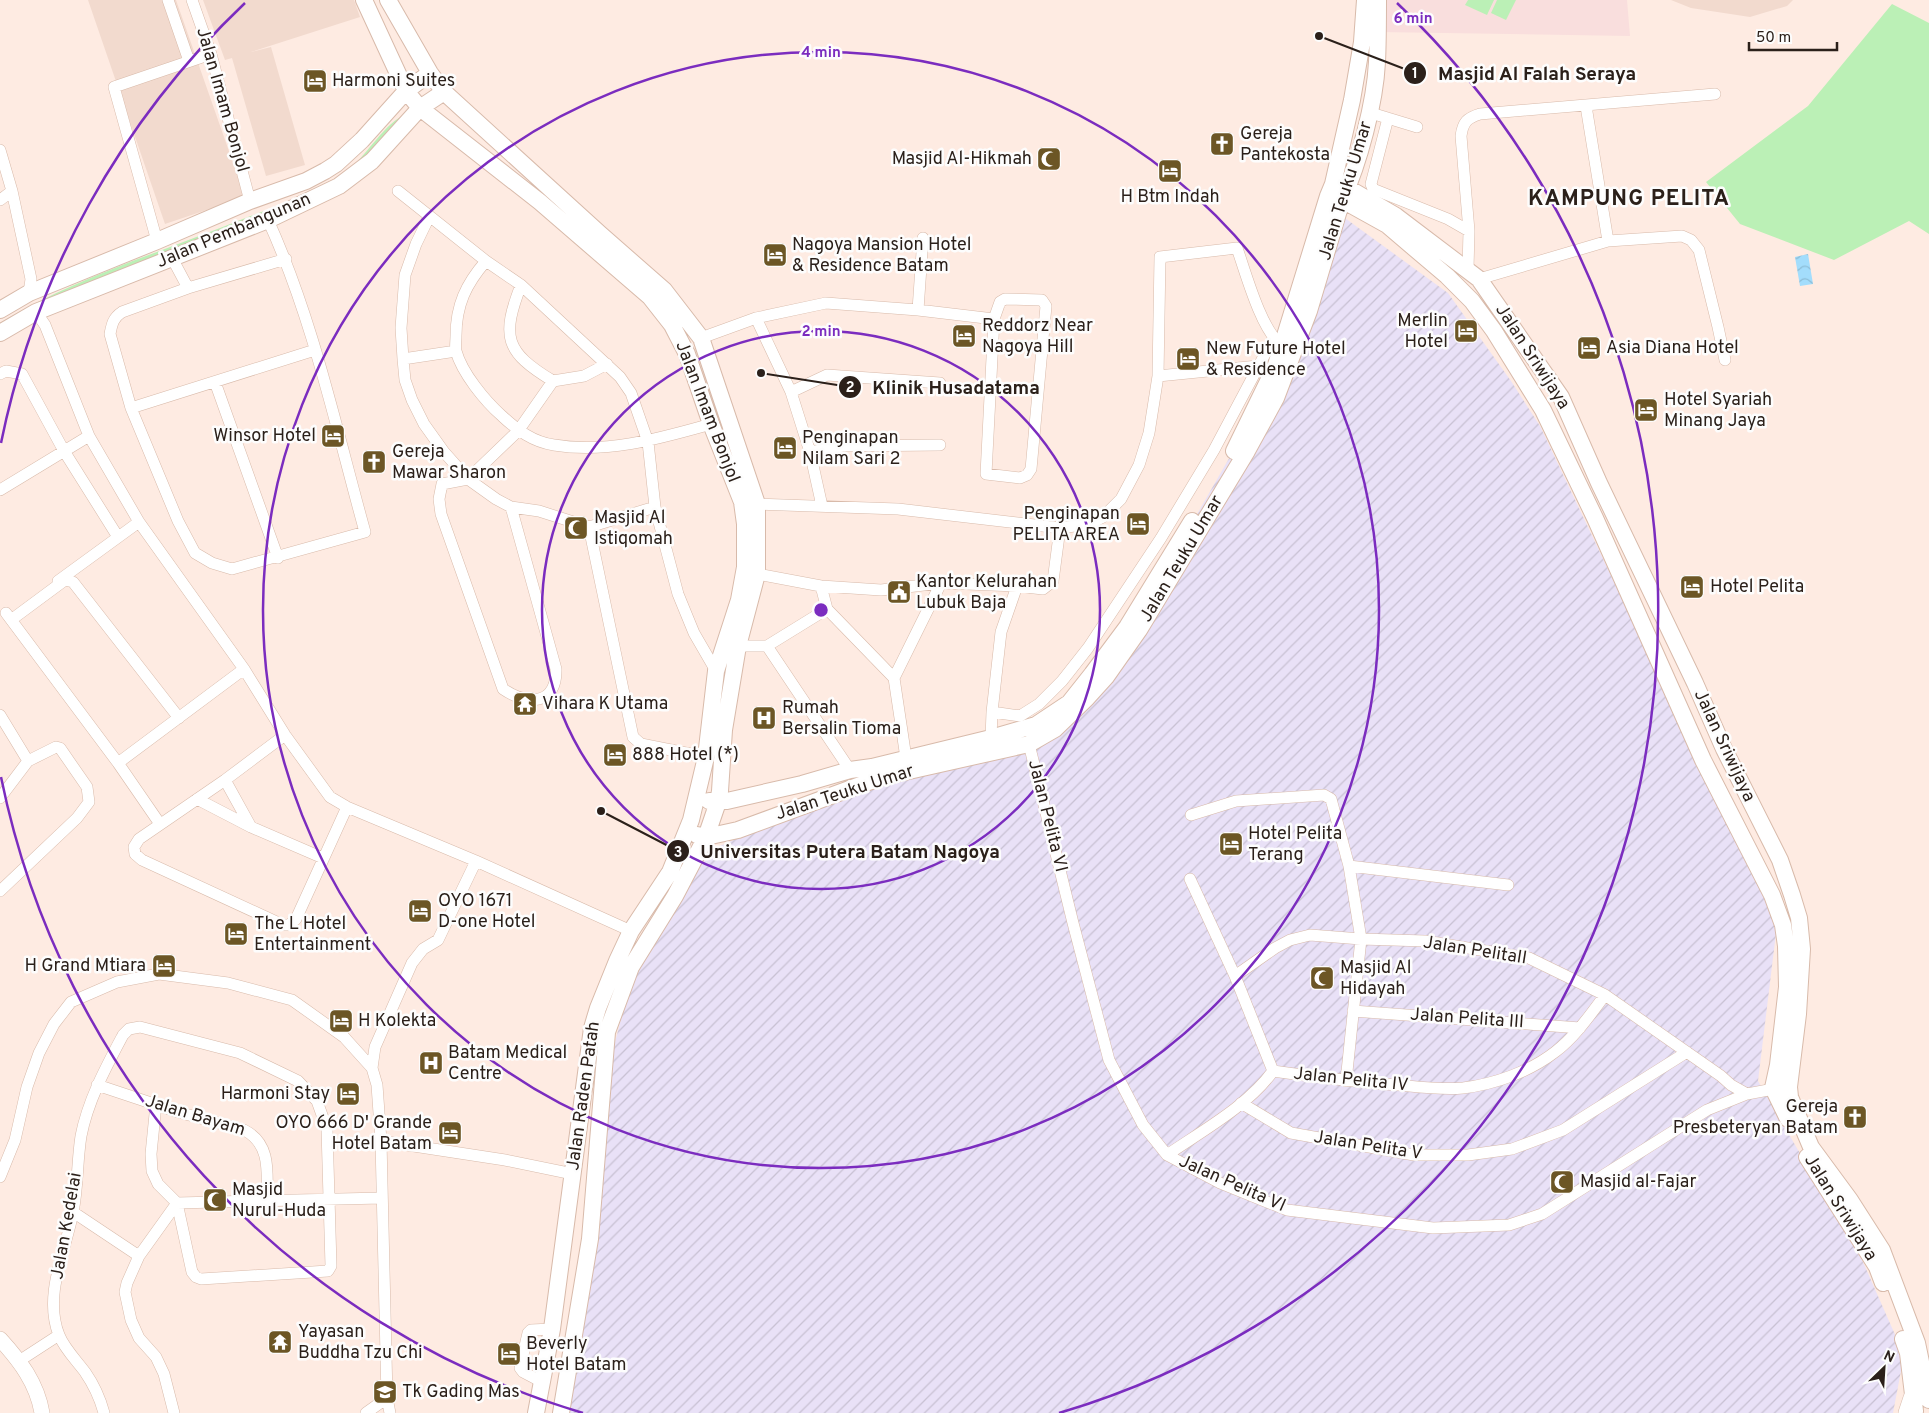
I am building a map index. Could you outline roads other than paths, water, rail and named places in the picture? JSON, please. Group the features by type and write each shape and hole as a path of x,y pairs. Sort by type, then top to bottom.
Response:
{"main road":[{"name":"Jalan Imam Bonjol","path":"364,0 406,91 420,108 540,202 650,297 672,325 687,354 711,424 742,502 745,524 745,566 739,600 716,671 706,757 697,800"},
{"name":"Jalan Imam Bonjol","path":"388,0 430,73 444,92 664,290 701,338 757,504 757,574 738,646 724,730 718,802"},
{"name":"Jalan Teuku Umar","path":"687,832 706,837 738,830 882,777 1029,744 1055,729 1106,677 1139,630 1248,451 1276,398 1306,320 1338,192 1362,42 1365,0"},
{"name":"Jalan Teuku Umar","path":"697,800 718,802 802,784 850,770 872,767 992,738 1036,725 1069,703 1127,627 1240,443 1276,365 1277,342 1370,113 1377,63 1378,0"},
{"name":"Jalan Pembangunan","path":"0,310 29,293 250,201 306,181 336,164 362,140 406,91 430,73"},
{"name":"Jalan Pembangunan","path":"0,333 36,312 268,220 339,186 372,161 420,108 444,92"},
{"name":"Jalan Sriwijaya","path":"1338,192 1396,216 1474,274 1561,397 1724,749 1780,860 1799,918 1802,949 1798,1014 1781,1088"},
{"name":"Jalan Sriwijaya","path":"1338,192 1387,225 1447,276 1472,301 1494,331 1533,394 1596,518 1703,760 1772,895 1783,925 1786,946 1786,987 1778,1065 1781,1088 1802,1148 1877,1267 1908,1352 1916,1406"},
{"path":"1564,453 1582,445"},
{"path":"1674,693 1695,683"},
{"name":"Jalan Raden Patah","path":"536,1413 552,1329 592,1028 598,1008 631,931 670,872 687,832 697,800"},
{"name":"Jalan Raden Patah","path":"561,1413 590,1239 607,1032 631,967 675,896 706,837 718,802"}],"street":[{"path":"168,0 189,62"},
{"name":"Jalan Imam Bonjol","path":"192,0 211,54 250,201"},
{"path":"157,241 114,87 211,54"},
{"path":"1715,94 1480,114 1468,118 1462,126 1461,136 1474,274 1608,240 1682,236 1692,240 1699,250 1725,360"},
{"path":"1586,106 1608,240"},
{"path":"1370,113 1417,128"},
{"path":"1388,118 1371,184 1373,189 1448,219 1469,232"},
{"path":"0,150 31,280 29,293"},
{"path":"0,200 7,185"},
{"path":"398,191 429,217 521,286 620,376 631,393 648,442 655,507 684,609 694,633 716,671"},
{"path":"429,217 416,244 405,275 402,310 404,380 424,424 444,452 468,479 496,499 512,507 539,511 589,528 655,507"},
{"path":"268,220 286,259 315,350 365,532 278,558 232,569 212,563 195,553 178,521 131,408 110,334 116,316 122,312 188,288 286,259"},
{"path":"918,310 923,238"},
{"path":"757,504 898,508 1060,528 1089,524 1103,517 1121,499 1139,464 1149,434 1158,376 1160,257 1237,248 1257,304 1277,342 1258,366 1214,450 1161,538 1088,648 1062,681 1040,704 1020,716 992,712"},
{"path":"172,258 188,288"},
{"path":"486,261 466,288 456,319 456,351 467,374 485,401 518,431 537,441 554,446 589,447 648,442 711,424"},
{"path":"521,286 512,308 510,336 515,351 530,367 553,381 584,376 607,364"},
{"path":"1002,300 1042,300 1045,302 1045,320 1031,469 1027,475 1020,478 986,474 994,319 1002,300"},
{"path":"701,338 756,318 826,303 918,310 994,319"},
{"path":"36,312 45,325 89,436 139,522 244,669 285,735 330,796 347,807 476,861 631,931"},
{"path":"756,318 791,392 810,452 822,506"},
{"path":"131,408 315,350"},
{"path":"403,359 456,351"},
{"path":"1158,376 1258,366"},
{"path":"0,374 6,371 22,374 64,451 118,537"},
{"path":"791,392 827,375 940,383"},
{"path":"512,507 556,669 556,680 552,691 543,698 528,700 515,697 504,689 441,514 439,499 442,484 468,479 518,431 553,381"},
{"path":"215,382 278,558"},
{"path":"0,490 89,436"},
{"path":"810,452 843,446 940,445"},
{"path":"6,617 69,575 139,522"},
{"path":"589,528 634,737 641,744 706,757"},
{"path":"757,574 821,586 881,590 942,583 1042,589 1053,581 1060,528"},
{"path":"6,617 62,582 68,580 73,582 179,718"},
{"path":"906,758 894,678 942,583"},
{"path":"821,586 827,609 894,678"},
{"path":"992,738 992,712 1001,632 1017,586"},
{"path":"738,646 767,646 827,609"},
{"path":"6,617 118,763 160,824"},
{"path":"767,646 850,770"},
{"path":"118,763 244,669"},
{"path":"0,715 28,761"},
{"path":"285,735 225,780 136,842 135,854 142,860 283,924 289,925 296,919 347,807"},
{"name":"Jalan Pelita VI","path":"1029,744 1109,1060 1143,1125 1167,1155 1220,1183 1286,1210 1433,1228 1509,1225 1542,1214 1707,1110 1747,1094 1781,1088"},
{"path":"0,798 28,761 58,747 87,787 88,802 77,818 0,891"},
{"path":"225,780 251,827"},
{"path":"1191,815 1236,801 1324,795 1333,802 1349,866 1361,939 1346,1081"},
{"path":"197,799 251,827 323,858"},
{"path":"390,1413 387,1398 381,1141 377,1085 372,1068 375,1048 412,963 422,949 438,940 476,861"},
{"path":"1349,866 1508,885"},
{"name":"Jalan Pelita IV","path":"1190,879 1236,976 1273,1071 1346,1081 1426,1088 1461,1088 1487,1084 1521,1071 1555,1052 1580,1028 1605,995"},
{"name":"Jalan PelitaII","path":"1236,976 1275,948 1290,940 1310,935 1425,941 1528,958 1605,995 1731,1085 1747,1094"},
{"path":"0,1177 12,1150 27,1087 46,1037 71,1002 117,982 159,974 228,983 292,1000 344,1037 372,1068"},
{"name":"Jalan Pelita III","path":"1353,1011 1580,1028"},
{"name":"Jalan Kedelai","path":"104,1413 99,1395 59,1335 55,1317 54,1296 73,1212 81,1135 97,1085 123,1035 129,1029 140,1027 240,1053 298,1081 317,1101 327,1129 330,1200"},
{"name":"Jalan Pelita V","path":"1241,1103 1291,1134 1414,1155 1468,1155 1512,1149 1563,1130 1687,1052"},
{"path":"1167,1155 1241,1103 1266,1082 1273,1071"},
{"name":"Jalan Bayam","path":"97,1085 253,1134 264,1149 267,1173 267,1202"},
{"path":"156,1104 151,1154 152,1171 158,1184 177,1203 192,1272 196,1277 201,1279 328,1271 331,1266 330,1200"},
{"path":"381,1141 505,1160 573,1174"},
{"path":"177,1203 382,1198"},
{"path":"174,1413 166,1383 156,1357 139,1338 127,1305 125,1292 139,1256 177,1203"},
{"path":"73,1212 139,1256"},
{"path":"542,1382 523,1372 520,1367 528,1332 552,1329"},
{"path":"19,1361 59,1335"},
{"path":"0,1339 19,1361 35,1387 42,1413"},
{"path":"366,1413 387,1398"}],"water":[{"path":"1808,254 1813,284 1800,286 1795,257"}],"place":[{"name":"Masjid Al Falah Seraya","path":"1319,36"},
{"name":"Harmoni Suites","path":"315,81"},
{"name":"Gereja Pantekosta","path":"1222,144"},
{"name":"Masjid Al-Hikmah","path":"1049,159"},
{"name":"H Btm Indah","path":"1170,171"},
{"name":"Nagoya Mansion Hotel & Residence Batam","path":"775,255"},
{"name":"Merlin Hotel","path":"1466,331"},
{"name":"Reddorz Near Nagoya Hill","path":"964,336"},
{"name":"Asia Diana Hotel","path":"1589,348"},
{"name":"New Future Hotel & Residence","path":"1188,359"},
{"name":"Klinik Husadatama","path":"761,373"},
{"name":"Hotel Syariah Minang Jaya","path":"1646,410"},
{"name":"Winsor Hotel","path":"333,436"},
{"name":"Penginapan Nilam Sari 2","path":"785,448"},
{"name":"Gereja Mawar Sharon","path":"374,462"},
{"name":"Penginapan PELITA AREA","path":"1138,524"},
{"name":"Masjid Al Istiqomah","path":"576,528"},
{"name":"Hotel Pelita","path":"1692,587"},
{"name":"Kantor Kelurahan Lubuk Baja","path":"899,592"},
{"name":"Vihara K Utama","path":"525,704"},
{"name":"Rumah Bersalin Tioma","path":"764,718"},
{"name":"888 Hotel (*)","path":"615,755"},
{"name":"Universitas Putera Batam Nagoya","path":"601,811"},
{"name":"Hotel Pelita Terang","path":"1231,844"},
{"name":"OYO 1671 D-one Hotel","path":"420,911"},
{"name":"The L Hotel Entertainment","path":"236,934"},
{"name":"H Grand Mtiara","path":"164,966"},
{"name":"Masjid Al Hidayah","path":"1322,978"},
{"name":"H Kolekta","path":"341,1021"},
{"name":"Batam Medical Centre","path":"431,1063"},
{"name":"Harmoni Stay","path":"348,1094"},
{"name":"Gereja Presbeteryan Batam","path":"1855,1117"},
{"name":"OYO 666 D' Grande Hotel Batam","path":"450,1133"},
{"name":"Masjid al-Fajar","path":"1562,1182"},
{"name":"Masjid Nurul-Huda","path":"215,1200"},
{"name":"Yayasan Buddha Tzu Chi","path":"280,1342"},
{"name":"Beverly Hotel Batam","path":"509,1354"},
{"name":"Tk Gading Mas","path":"385,1392"}],"district":[{"name":"KAMPUNG PELITA","path":"1629,199"}]}
